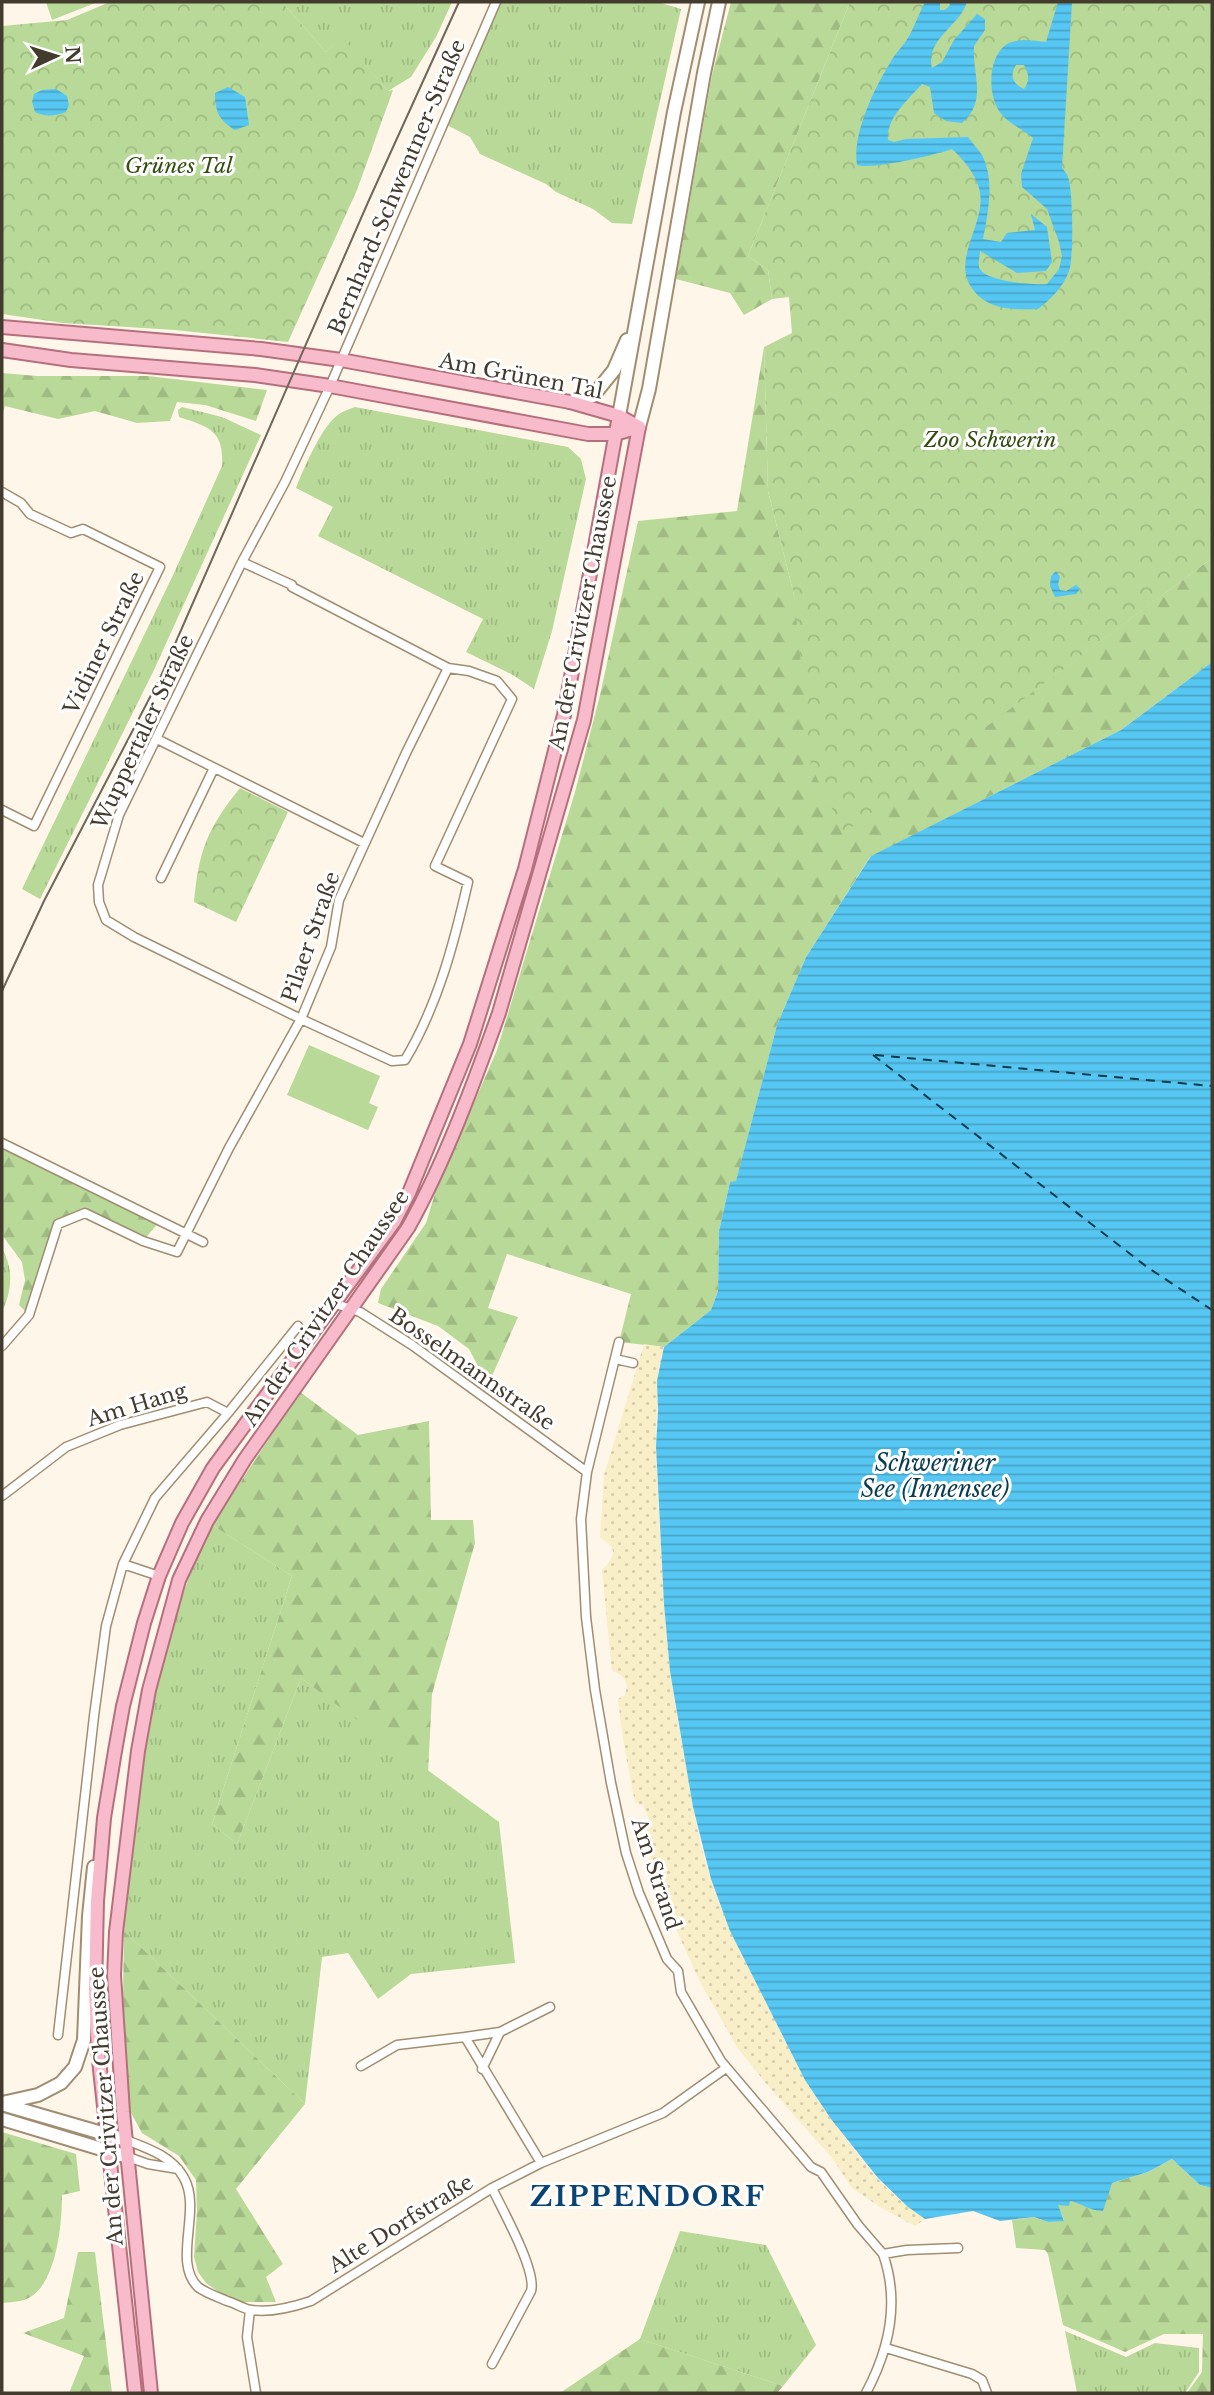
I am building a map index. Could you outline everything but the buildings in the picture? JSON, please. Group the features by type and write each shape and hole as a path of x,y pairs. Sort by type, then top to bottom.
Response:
{"main road":[{"name":"Am Grünen Tal","path":"2,327 261,349 341,360 570,402 619,416 639,427"},
{"name":"Am Grünen Tal","path":"2,350 71,360 255,376 330,386 588,434 615,434 639,427"},
{"name":"An der Crivitzer Chaussee","path":"135,2393 98,2051 94,1959 104,1818 123,1706 159,1576 182,1523 213,1468 394,1222 409,1194 483,1007 525,869 564,715 619,416"},
{"name":"An der Crivitzer Chaussee","path":"151,2393 126,2140 115,2008 114,1952 138,1751 160,1643 179,1580 207,1521 246,1459 408,1228 425,1198 499,1013 584,720 639,427"}],"street":[{"name":"Bernhard-Schwentner-Straße","path":"330,386 496,2"},
{"name":"An der Crivitzer Chaussee","path":"619,416 635,320 698,2"},
{"name":"An der Crivitzer Chaussee","path":"639,427 649,389 701,86 719,2"},
{"name":"An der Crivitzer Chaussee","path":"570,402 593,396 614,370 635,320"},
{"name":"Wuppertaler Straße","path":"301,1020 134,937 106,919 99,902 97,885 119,815 330,386"},
{"name":"Vidiner Straße","path":"2,492 21,503 30,514 71,533 83,529 160,567 34,826 2,810"},
{"name":"Pilaer Straße","path":"242,562 292,585 448,668 470,671 497,681 512,699 502,726 435,866 468,882 445,972 423,1026 405,1060 392,1062 301,1020 331,947 339,900 448,668"},
{"path":"157,739 364,843"},
{"path":"161,878 214,768"},
{"path":"2,1346 29,1315 58,1224 85,1213 143,1241 177,1252 229,1148 301,1020"},
{"path":"2,1143 203,1242"},
{"name":"Bosselmannstraße","path":"333,1303 351,1309 412,1345 587,1472"},
{"path":"228,1413 298,1326"},
{"name":"Am Strand","path":"619,1342 587,1472 581,1518 586,1617 602,1735 622,1837 644,1904 667,1959 678,1972 681,1992 726,2068 811,2167 821,2172 858,2225 883,2254"},
{"path":"615,1359 633,1363"},
{"name":"Am Hang","path":"2,1496 66,1447 120,1425 206,1402 228,1413"},
{"name":"An der Crivitzer Chaussee","path":"58,2035 106,1626 123,1564 155,1498 228,1413"},
{"path":"123,1564 159,1576"},
{"path":"2,2104 38,2095 56,2085 69,2076 81,2054 92,1884 104,1818"},
{"path":"361,2066 397,2045 500,2032 550,2007"},
{"path":"482,2069 500,2032"},
{"path":"464,2037 541,2163"},
{"name":"Alte Dorfstraße","path":"178,2169 190,2191 187,2257 192,2279 204,2290 250,2310 281,2308 311,2301 492,2188 541,2163 663,2113 726,2068"},
{"path":"2,2104 126,2140 157,2153 178,2169"},
{"path":"2,2119 159,2167 178,2169"},
{"path":"492,2188 530,2268 533,2283 492,2364"},
{"path":"866,2393 886,2348 892,2304 891,2281 883,2254 958,2248"},
{"path":"250,2310 247,2337 254,2391"},
{"path":"886,2348 972,2374 982,2380 987,2393"}],"green space":[{"path":"46,2 98,2 52,20"},
{"name":"Grünes Tal","path":"110,2 282,2 326,52 341,36 388,91 393,90 357,190 288,342 175,330 63,323 2,314 2,26 67,20"},
{"path":"282,2 452,2 436,37 411,77 388,91 341,37 326,52"},
{"path":"496,2 658,2 681,9 632,224 612,223 593,209 556,192 546,184 480,154 470,137 445,124"},
{"path":"731,2 850,2 748,256 768,270 772,299 744,315 730,293 676,279 712,75"},
{"name":"Zoo Schwerin","path":"850,2 1212,2 1212,558 844,833 811,766 794,595 768,491 764,347 792,333 789,297 772,299 768,270 748,256"},
{"path":"764,347 768,491 794,595 844,832 1212,558 1212,662 1121,730 870,857 806,957 777,1025 736,1182 730,1182 719,1231 718,1291 711,1310 664,1347 619,1342 631,1294 507,1254 488,1308 518,1317 488,1385 469,1349 438,1326 378,1303 381,1289 426,1223 436,1190 497,1050 575,792 600,695 638,521 737,511"},
{"path":"2,373 37,376 148,376 267,390 256,421 205,405 177,402 170,421 137,423 95,411 58,419 5,406 2,415"},
{"path":"182,407 222,417 261,435 153,672 40,899 22,889 174,573 222,466 217,437 206,427 179,417 178,410"},
{"path":"355,407 568,447 581,459 586,479 552,631 534,689 513,675 466,652 483,619 318,536 333,507 296,488 326,427 339,414"},
{"path":"240,788 288,812 236,922 194,902 206,841"},
{"path":"309,1045 380,1076 369,1103 378,1107 368,1130 287,1095"},
{"path":"2,1143 160,1221 143,1241 85,1213 59,1224 29,1315 19,1305 25,1280 22,1262 2,1235"},
{"path":"2,1248 10,1280 2,1312"},
{"path":"300,1392 358,1435 429,1421 431,1520 473,1520 475,1543 432,1694 428,1773 301,1678 237,1844 212,1824 292,1576 212,1525"},
{"path":"212,1525 292,1576 212,1824 237,1844 301,1678 499,1822 515,1963 411,1974 378,1999 348,1953 322,1957 305,2104 124,1931 141,1775 160,1672 191,1573"},
{"path":"124,1931 305,2104 236,2189 283,2264 266,2277 276,2302 242,2302 220,2293 206,2283 198,2272 194,2257 196,2180 179,2156 142,2133 130,2111 123,1998"},
{"path":"2,2132 76,2154 80,2191 62,2195 59,2238 51,2269 44,2283 24,2300 2,2303"},
{"path":"1172,2159 1200,2185 1212,2188 1212,2393 1187,2393 1202,2372 1203,2334 1164,2334 1125,2352 1063,2325 1048,2254 1045,2250 1016,2248 1012,2220 1034,2217 1048,2222 1064,2220 1057,2205 1069,2205 1069,2200 1082,2204 1112,2183 1148,2172"},
{"path":"680,2231 766,2245 816,2345 783,2386 640,2339"},
{"path":"78,2252 95,2252 112,2393 69,2393 84,2356 23,2333 64,2318"},
{"path":"1065,2331 1126,2357 1155,2343 1199,2348 1199,2372 1185,2393 1077,2393"},
{"path":"640,2339 783,2386 777,2393 560,2393"}],"sand":[{"path":"644,1344 664,1347 656,1439 667,1635 677,1716 696,1824 707,1869 741,1953 812,2085 869,2169 886,2188 925,2219 915,2226 852,2188 832,2158 737,2047 700,1982 657,1887 642,1830 649,1819 643,1805 635,1803 623,1740 618,1699 625,1695 626,1683 620,1675 612,1671 602,1570 610,1561 613,1549 600,1538 604,1475"}],"water":[{"path":"925,2 940,2 940,10 945,10 950,5 949,2 967,2 958,18 938,41 931,58 932,68 942,62 954,40 977,14 985,19 985,30 974,46 977,87 975,105 962,123 946,121 934,113 930,87 922,84 894,117 890,124 888,140 894,142 906,139 968,137 982,155 988,175 989,197 983,239 1001,242 1007,233 1035,230 1031,214 1047,227 1052,262 1046,271 1017,273 980,251 979,267 983,272 999,279 1047,284 1059,269 1062,256 1047,209 1022,187 1021,174 1033,138 1009,122 997,108 991,78 1000,50 1016,41 1046,42 1058,2 1072,2 1062,168 1070,184 1071,264 1060,287 1038,309 1012,309 987,302 974,291 967,279 967,254 981,201 974,177 952,149 889,164 857,165 858,140 871,99 892,60 909,36","holes":["1016,65 1024,65 1028,77 1024,89 1017,85 1013,76"]},
{"path":"228,87 245,97 249,125 235,130 225,123 216,105 215,93"},
{"path":"56,89 67,96 69,105 66,112 43,115 35,112 32,102 34,94 42,90"},
{"path":"1056,571 1060,577 1060,590 1066,591 1076,585 1080,589 1076,594 1055,597 1050,586 1051,576"},
{"name":"Schweriner See (Innensee)","path":"1212,662 1212,2188 1200,2185 1172,2159 1148,2172 1112,2183 1103,2211 1070,2201 1069,2206 1058,2205 1064,2221 1048,2222 1034,2217 1000,2221 973,2211 925,2219 908,2207 878,2178 831,2119 805,2080 730,1931 711,1879 693,1807 670,1671 656,1446 657,1381 664,1347 711,1310 718,1291 719,1231 730,1182 736,1181 777,1025 806,957 871,856 1121,730"}],"ferry route":[{"path":"873,1055 1147,1267 1212,1310"},
{"path":"875,1055 1212,1086"}],"tram line":[{"path":"2,991 44,901 161,676 369,200 459,2"}],"district":[{"name":"ZIPPENDORF","path":"648,2196"}]}
